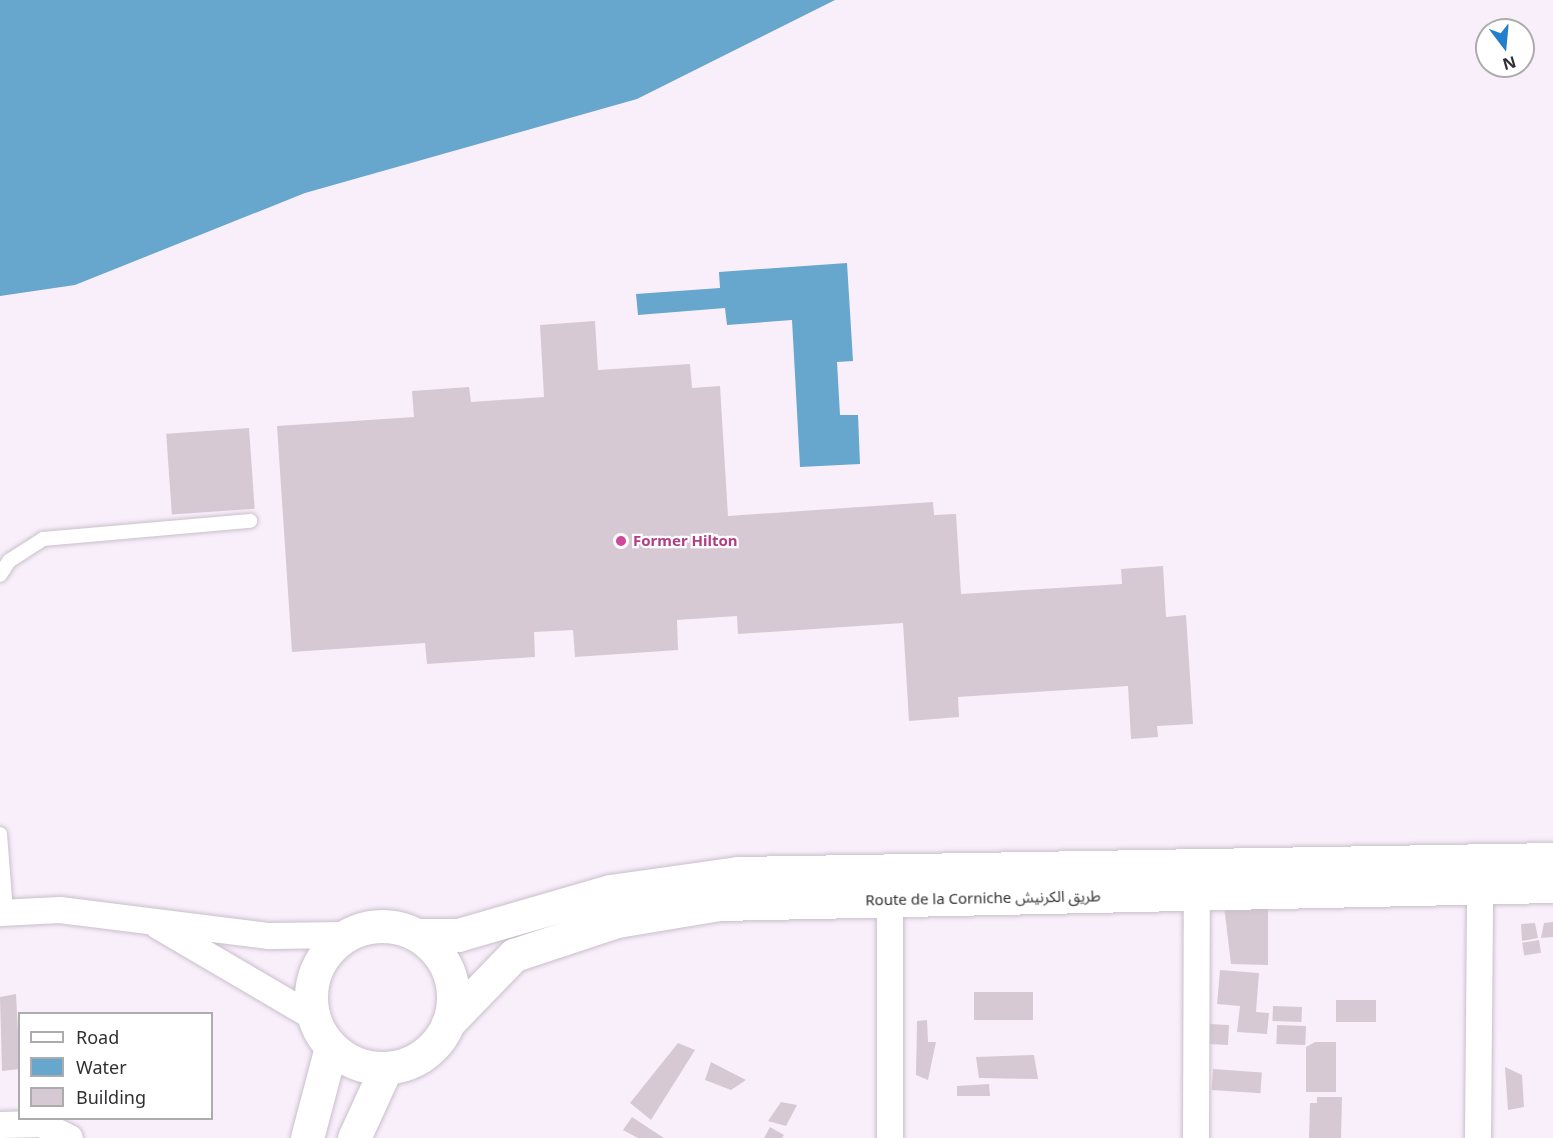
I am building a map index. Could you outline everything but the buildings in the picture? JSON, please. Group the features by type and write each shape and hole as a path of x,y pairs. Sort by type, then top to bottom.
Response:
{"street":[{"name":"Route de la Corniche طريق الكرنيش","path":"419,934 458,935 543,910 668,879 738,873 1553,859"},
{"name":"Route de la Corniche طريق الكرنيش","path":"448,1023 514,955 606,924 720,904 1553,886"},
{"path":"1478,1138 1480,888"},
{"path":"1196,1138 1197,893"},
{"path":"890,900 890,1138"},
{"path":"3,913 60,910 269,936 346,935"},
{"path":"150,921 313,1017"},
{"path":"369,926 395,926 419,934 438,951 450,973 454,999 448,1023 424,1054 386,1068 346,1059 331,1047 313,1017 310,993 315,970 327,950 346,935 369,926"},
{"path":"307,1138 331,1047"},
{"path":"354,1138 386,1068"},
{"path":"0,1125 41,1124 70,1138"}],"lane":[{"path":"0,575 9,561 42,539 250,521"},
{"path":"0,834 3,913"}],"water":[{"path":"0,0 835,0 637,99 305,193 75,285 0,296"},
{"path":"847,263 853,361 837,362 840,415 858,415 860,464 800,467 792,320 727,325 725,308 638,315 636,294 720,288 719,272"}],"place":[{"name":"Former Hilton","path":"621,541"}]}
